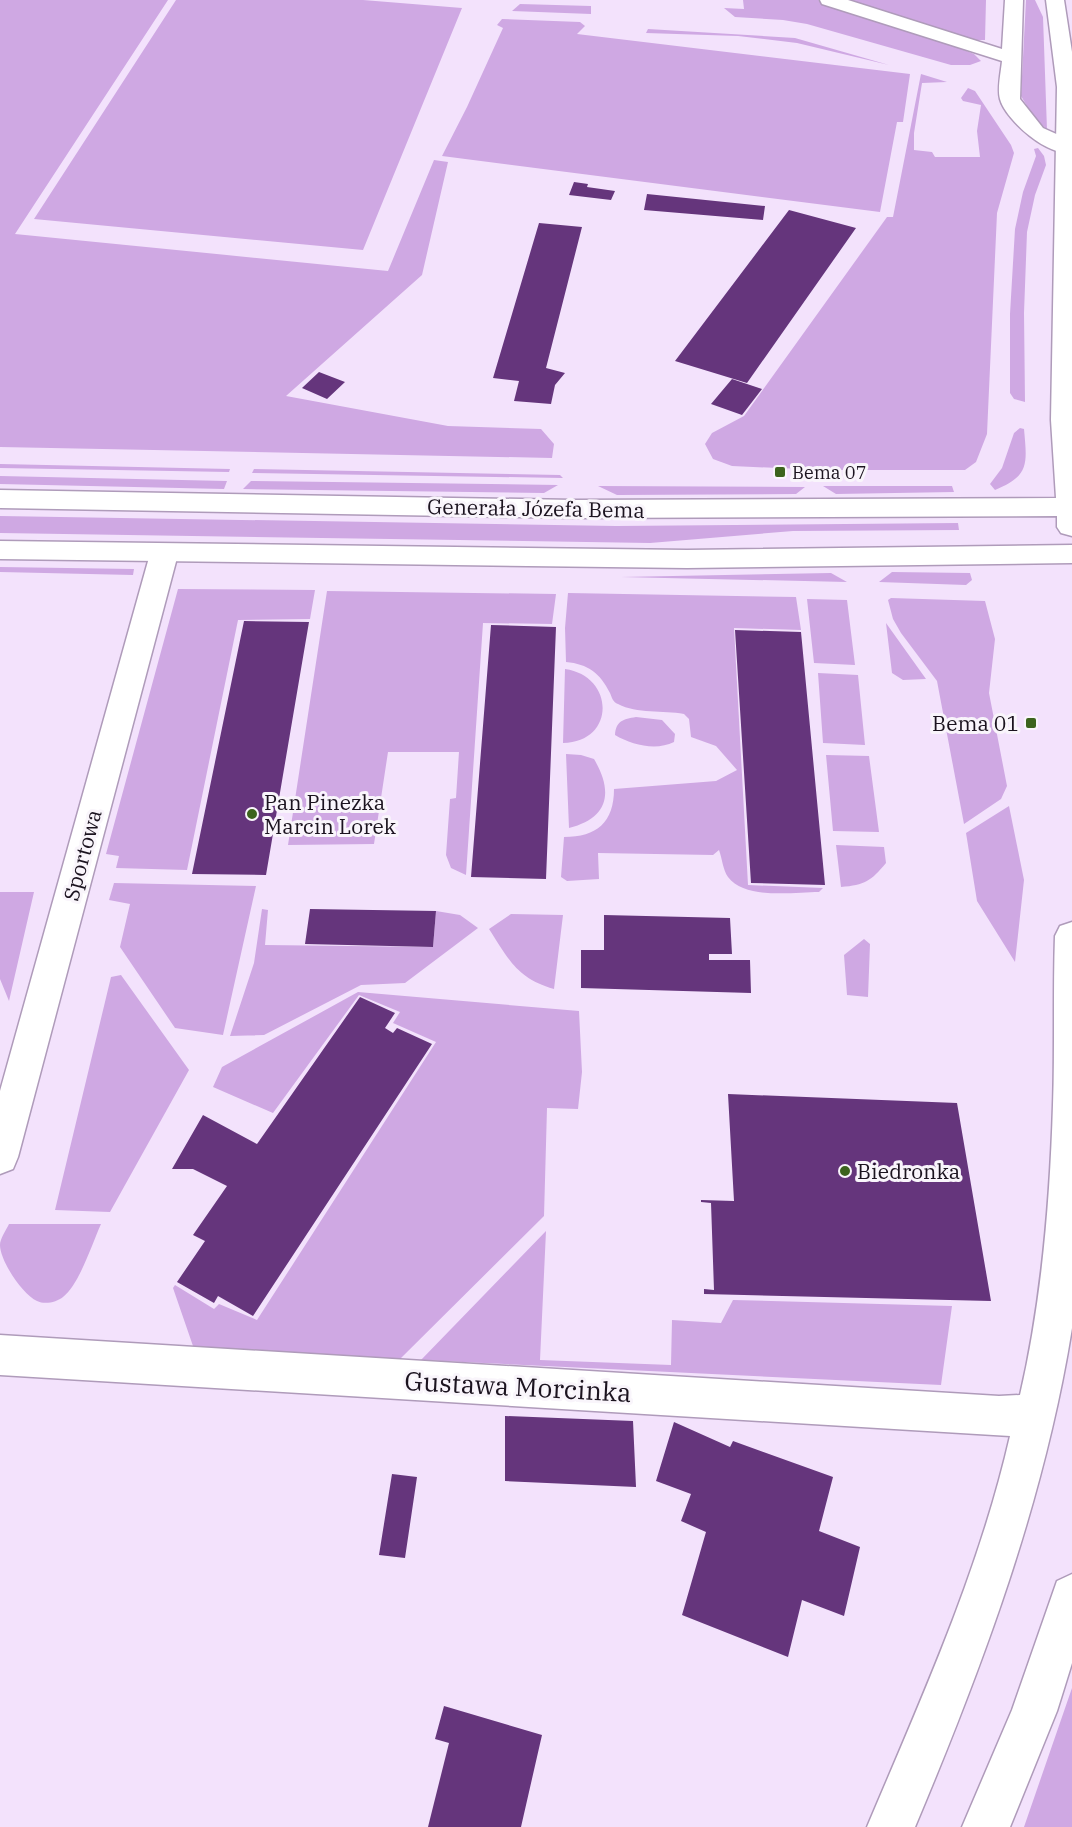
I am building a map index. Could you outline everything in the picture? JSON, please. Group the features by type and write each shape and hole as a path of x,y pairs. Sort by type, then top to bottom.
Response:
{"main road":[{"path":"829,0 936,36 1011,58"},
{"path":"1014,0 1010,99 1014,108 1036,132 1067,147"},
{"path":"1055,0 1067,87 1064,420 1072,544"},
{"name":"Generała Józefa Bema","path":"0,499 573,509 1070,507"},
{"path":"0,550 164,554 675,559 1072,554"},
{"name":"Sportowa","path":"0,1157 12,1071 164,554"},
{"path":"891,1827 922,1756 988,1585 1021,1480 1035,1415 1053,1320 1062,1240 1071,1105 1072,936"},
{"name":"Gustawa Morcinka","path":"0,1355 999,1416 1035,1415"},
{"path":"986,1827 1034,1711 1072,1596"}],"shaded area":[{"path":"0,0 168,0 15,234 388,271 434,160 448,162 422,275 286,396 448,426 541,429 554,444 552,458 0,447"},
{"path":"176,0 363,0 462,8 363,250 34,219"},
{"path":"743,0 818,0 959,48 974,54 981,61 970,65 951,65 807,24 735,17 724,8 744,9"},
{"path":"841,0 986,0 985,40 968,40"},
{"path":"1026,0 1035,0 1043,17 1047,130 1033,116 1021,96"},
{"path":"520,4 591,6 591,14 512,11"},
{"path":"502,19 580,22 585,26 577,34 910,74 903,122 897,122 880,212 442,156 503,28 497,25"},
{"path":"648,29 795,38 889,65 797,43 738,36 646,33"},
{"path":"921,74 947,82 922,83 914,133 914,150 932,152 935,157 980,157 977,131 981,105 963,101 961,98 968,88 975,91 1014,153 997,213 987,434 976,462 965,470 825,470 732,466 713,459 705,444 712,433 744,416 887,217 893,217"},
{"path":"1038,148 1044,156 1046,165 1035,195 1027,232 1024,313 1025,402 1014,399 1010,393 1010,314 1015,229 1023,192 1036,156 1034,149"},
{"path":"1020,428 1024,429 1026,451 1024,467 1015,479 995,490 990,484 1002,468 1014,433"},
{"path":"0,464 230,469 229,472 0,468"},
{"path":"254,469 560,475 563,478 252,473"},
{"path":"0,476 227,481 224,489 0,484"},
{"path":"251,481 558,485 544,493 243,489"},
{"path":"598,486 805,487 796,494 617,495"},
{"path":"823,486 952,486 954,492 836,494"},
{"path":"0,516 616,526 958,523 959,530 793,531 650,543 0,533"},
{"path":"0,567 134,569 133,575 0,572"},
{"path":"892,572 970,573 972,580 966,585 879,582"},
{"path":"831,573 847,582 621,577"},
{"path":"178,589 315,590 310,619 238,620 187,870 116,868 119,856 106,854"},
{"path":"327,591 556,594 552,624 483,623 466,875 451,868 446,855 450,799 456,798 459,752 388,752 374,844 288,845"},
{"path":"568,593 796,597 801,630 734,628 748,885 823,888 819,892 770,893 746,889 728,877 719,850 713,855 598,853 599,879 567,881 561,877 564,837 586,834 601,825 611,810 614,789 716,781 737,770 716,746 691,737 689,719 684,714 642,711 618,704 593,671 581,665 566,662 565,628"},
{"path":"891,598 985,601 995,639 989,693 1007,786 1001,799 964,824 937,681 893,619 888,600"},
{"path":"807,599 847,600 855,665 814,663"},
{"path":"886,623 926,679 903,680 892,673"},
{"path":"565,669 581,674 593,683 600,695 603,708 600,721 593,732 580,740 563,743"},
{"path":"818,673 858,675 865,745 823,743"},
{"path":"636,717 662,720 675,734 674,742 660,746 644,746 615,735 621,722"},
{"path":"566,754 594,759 604,783 605,793 604,802 592,818 569,828"},
{"path":"826,755 869,756 879,832 833,831"},
{"path":"1009,806 1024,880 1015,962 977,901 966,833"},
{"path":"836,845 884,847 886,863 867,881 841,887"},
{"path":"114,883 256,886 223,1035 175,1028 120,947 130,904 109,900"},
{"path":"0,892 34,892 9,1001 0,979"},
{"path":"262,909 268,910 265,945 433,947 436,911 460,915 478,928 405,983 361,985 264,1035 230,1036 254,963"},
{"path":"511,914 563,915 554,989 541,985 522,973 509,959 489,929"},
{"path":"864,939 870,944 868,997 847,995 844,955"},
{"path":"121,975 189,1070 110,1212 55,1210 111,977"},
{"path":"358,992 579,1011 582,1072 578,1109 547,1108 544,1216 399,1360 193,1346 173,1288 175,1285 214,1309 219,1304 257,1320 436,1042 393,1023 400,1012 359,995 273,1113 213,1087 222,1067"},
{"path":"9,1224 101,1224 85,1264 69,1291 54,1302 47,1303 31,1298 25,1292 13,1277 4,1260 0,1243"},
{"path":"546,1231 540,1360 671,1365 672,1320 721,1323 733,1300 952,1306 941,1385 421,1360"},
{"path":"1072,1688 1072,1827 1024,1827"}],"building":[{"path":"574,182 588,184 587,187 615,191 611,200 569,195"},
{"path":"647,194 765,206 763,220 644,210"},
{"path":"789,210 856,228 747,383 675,361"},
{"path":"539,223 582,227 546,368 565,373 555,385 551,404 514,401 519,381 493,378"},
{"path":"319,372 345,382 327,399 302,388"},
{"path":"732,379 762,389 742,415 711,404"},
{"path":"244,621 309,622 266,875 192,874"},
{"path":"491,625 556,627 546,879 471,877"},
{"path":"735,630 801,632 825,885 751,883"},
{"path":"310,909 436,911 433,947 305,944"},
{"path":"604,915 730,918 732,954 709,954 709,960 750,960 751,993 581,988 581,950 604,950"},
{"path":"360,997 395,1013 385,1028 393,1033 397,1028 432,1044 253,1316 218,1296 214,1303 177,1282 205,1241 193,1235 227,1186 193,1169 172,1169 203,1115 257,1144"},
{"path":"728,1094 957,1103 991,1301 704,1294 704,1289 714,1290 711,1203 701,1202 701,1200 734,1201"},
{"path":"505,1416 633,1421 636,1487 505,1481"},
{"path":"674,1422 730,1447 733,1441 833,1477 819,1531 860,1547 844,1616 802,1600 788,1657 682,1615 706,1532 681,1521 691,1494 656,1481"},
{"path":"392,1474 417,1477 405,1558 379,1555"},
{"path":"444,1706 542,1735 521,1827 428,1827 449,1743 435,1739"}],"place":[{"name":"Bema 07","path":"780,472"},
{"name":"Bema 01","path":"1031,723"},
{"name":"Pan Pinezka Marcin Lorek","path":"252,814"},
{"name":"Biedronka","path":"845,1171"}]}
